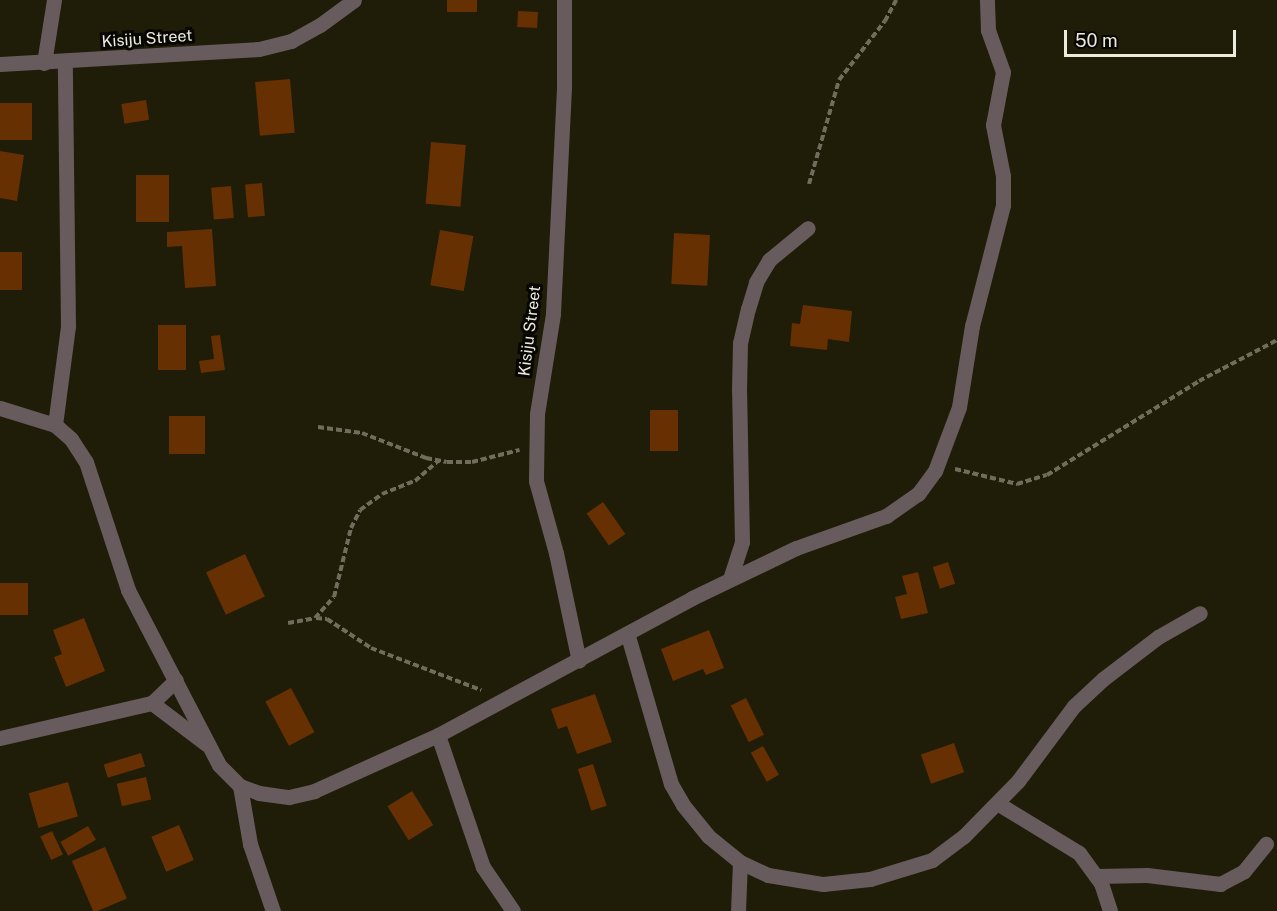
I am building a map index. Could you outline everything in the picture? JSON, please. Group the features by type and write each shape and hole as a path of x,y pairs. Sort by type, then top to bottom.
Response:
{"street":[{"path":"44,63 54,0"},
{"name":"Kisiju Street","path":"0,64 259,49 291,41 320,26 354,0"},
{"name":"Kisiju Street","path":"564,0 564,88 553,314 536,443 536,482 556,553 579,661"},
{"path":"0,408 55,425 71,439 86,462 128,590 219,765 240,786 259,793 290,797 314,791 438,735 507,700 730,579 796,548 886,516 918,494 939,463 959,407 972,326 1003,205 1003,176 993,125 1004,72 988,30 987,0"},
{"path":"55,425 68,326 64,62"},
{"path":"730,579 741,550 744,517 739,391 740,344 756,282 769,260 808,228"},
{"path":"628,636 671,784 708,836 740,862 768,875 800,883 870,879 932,861 964,836 997,803 1082,700 1130,657 1200,613"},
{"path":"0,738 152,703 176,680"},
{"path":"152,703 208,746"},
{"path":"438,735 483,867 513,911"},
{"path":"240,786 250,844 273,911"},
{"path":"997,803 1079,853 1096,876 1110,911"},
{"path":"1096,876 1147,875 1220,884 1244,871 1266,844"},
{"path":"738,911 740,862"}],"path":[{"path":"809,184 839,80 885,21 897,0"},
{"path":"939,463 995,482 1017,484 1047,475 1198,381 1277,340"},
{"path":"318,427 362,433 439,460 472,462 536,443"},
{"path":"315,618 334,597 351,528 360,510 382,494 429,472 439,460"},
{"path":"288,623 315,618 327,620 371,648 507,700"}],"building":[{"path":"447,0 477,0 477,12 447,12"},
{"path":"518,11 538,12 537,28 517,27"},
{"path":"290,79 295,133 260,136 255,82"},
{"path":"146,100 149,120 124,124 121,104"},
{"path":"0,103 32,103 32,140 0,140"},
{"path":"431,142 466,145 460,207 426,204"},
{"path":"0,151 24,155 17,201 0,198"},
{"path":"136,175 169,175 169,222 136,222"},
{"path":"262,183 265,216 248,217 245,184"},
{"path":"231,186 234,218 214,220 211,188"},
{"path":"212,229 216,286 185,288 182,246 167,247 167,232"},
{"path":"440,230 473,236 464,291 430,285"},
{"path":"674,233 710,235 707,286 671,284"},
{"path":"0,252 22,252 22,290 0,290"},
{"path":"803,305 852,311 849,342 828,339 827,350 790,346 792,323 800,324"},
{"path":"158,325 186,325 186,370 158,370"},
{"path":"220,335 225,370 201,373 199,361 214,359 211,336"},
{"path":"650,410 678,410 678,451 650,451"},
{"path":"169,416 205,416 205,454 169,454"},
{"path":"603,502 625,534 609,545 587,513"},
{"path":"245,554 265,597 226,615 206,572"},
{"path":"948,562 955,584 940,589 933,567"},
{"path":"918,572 928,613 901,619 895,597 907,594 902,576"},
{"path":"0,583 28,583 28,615 0,615"},
{"path":"84,618 105,671 66,687 54,657 62,654 53,630"},
{"path":"709,630 724,668 706,675 703,669 673,681 661,649"},
{"path":"291,688 314,732 289,746 265,702"},
{"path":"595,694 612,742 577,754 567,726 558,729 551,709"},
{"path":"746,698 764,735 749,742 731,705"},
{"path":"954,743 964,772 931,784 921,754"},
{"path":"763,746 779,775 767,782 751,753"},
{"path":"141,753 145,766 108,778 104,764"},
{"path":"593,764 607,806 591,811 578,769"},
{"path":"146,777 151,799 122,806 117,784"},
{"path":"68,782 78,817 39,828 29,793"},
{"path":"412,791 433,825 409,840 387,806"},
{"path":"179,825 194,860 166,872 151,837"},
{"path":"88,826 96,840 68,856 60,842"},
{"path":"52,831 63,855 51,860 40,836"},
{"path":"105,847 127,899 93,911 72,861"}]}
